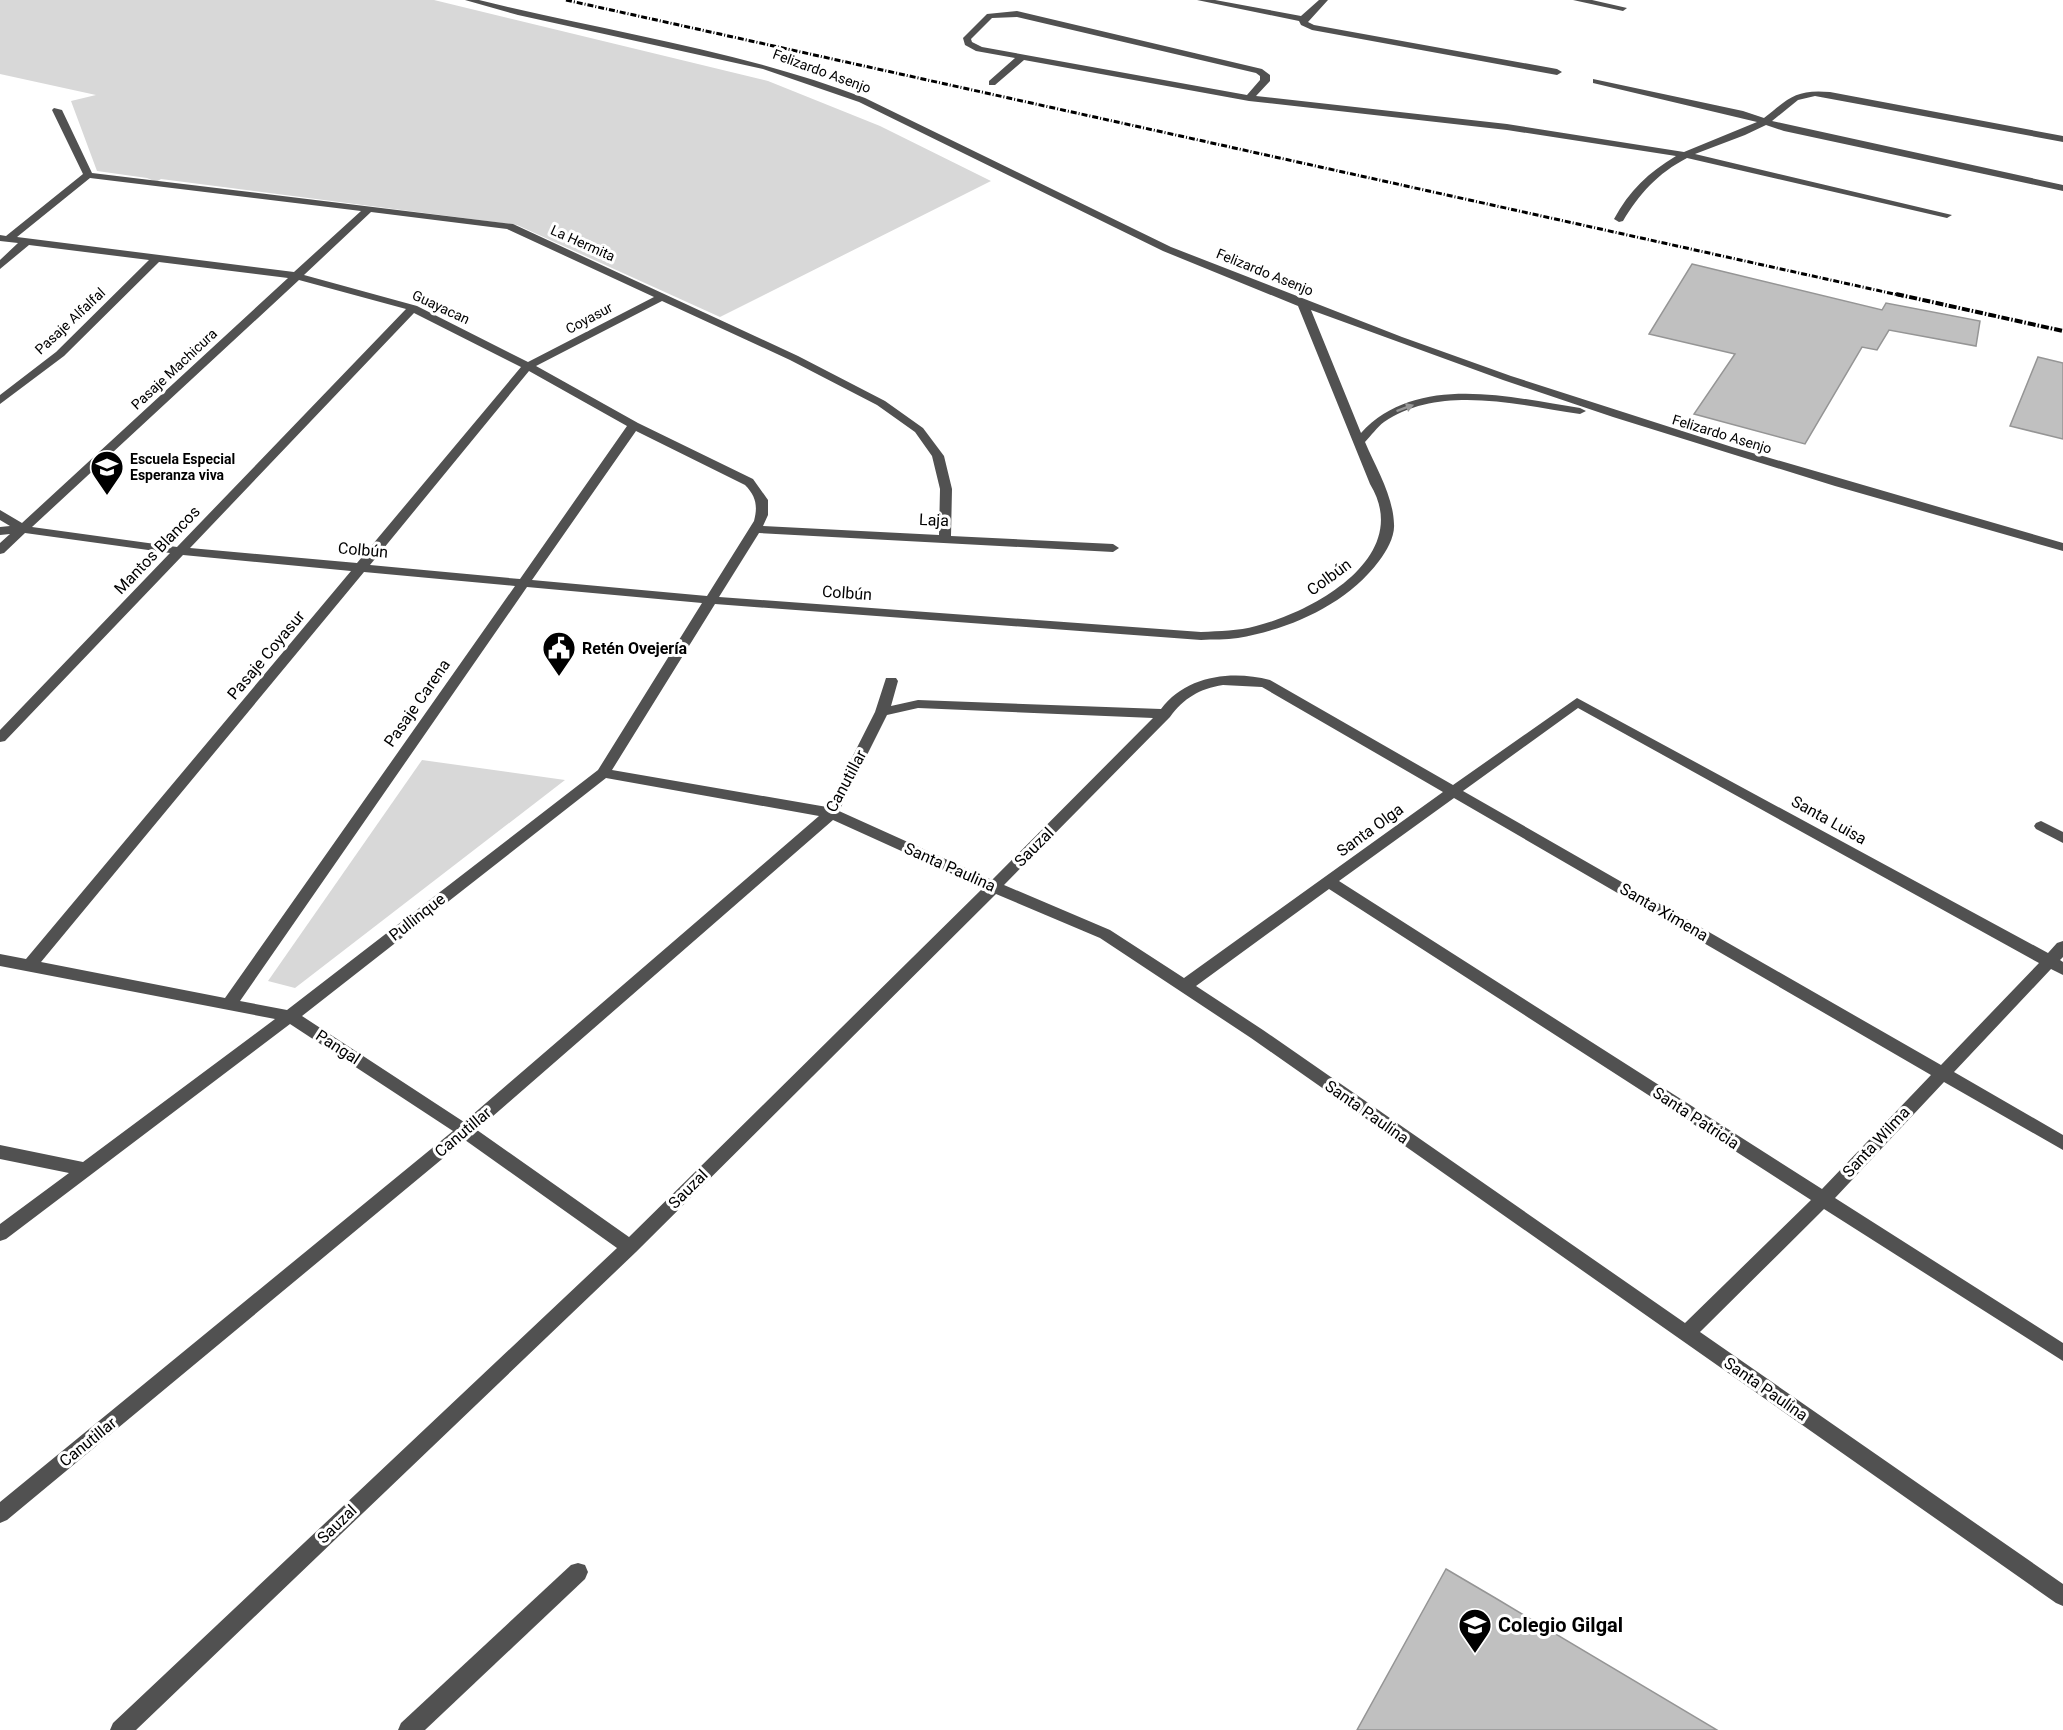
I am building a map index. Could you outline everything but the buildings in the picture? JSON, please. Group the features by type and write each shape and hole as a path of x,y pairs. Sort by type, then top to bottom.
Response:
{"street":[{"name":"Felizardo Asenjo","path":"469,0 742,60 818,82 861,100 1178,253 1303,304 1502,378 1619,417 1821,480 2063,547"},
{"path":"1201,0 1303,19"},
{"path":"1303,19 1324,0"},
{"path":"1577,0 1623,8"},
{"path":"1249,98 1265,81 1265,75 1258,71 1017,14 1002,14 987,18 967,38 968,43 974,47 1249,98 1507,127 1685,155 1947,215"},
{"path":"1303,19 1304,23 1312,27 1557,72"},
{"path":"992,83 1022,57"},
{"path":"1596,81 1766,121 1784,128 2063,188"},
{"path":"1619,219 1625,206 1644,185 1685,155 1742,134 1766,121 1792,97 1813,93 2063,139"},
{"path":"4,239 88,175 57,110"},
{"name":"La Hermita","path":"88,175 509,226 794,358 881,403 919,430 938,456 946,489 945,537"},
{"name":"Pasaje Machicura","path":"0,550 368,210"},
{"name":"Guayacan","path":"4,239 297,276 413,308 528,366 634,425 749,482 758,490 764,506 760,521 754,529"},
{"path":"0,266 26,242"},
{"name":"Pasaje Alfalfal","path":"0,401 60,354 156,259"},
{"name":"Coyasur","path":"528,366 664,296"},
{"name":"Colbún","path":"0,531 22,529 180,551 711,600 1201,636 1238,634 1263,628 1307,612 1347,589 1368,568 1382,545 1386,530 1385,501 1303,304"},
{"name":"Mantos Blancos","path":"0,738 413,308"},
{"name":"Pasaje Coyasur","path":"30,965 528,366"},
{"path":"1359,442 1371,426 1397,410 1413,404 1448,398 1502,400 1619,417"},
{"name":"Pasaje Carena","path":"230,1003 634,425"},
{"name":"Colbún","path":"0,514 22,529"},
{"name":"Laja","path":"754,529 945,537 1113,548"},
{"name":"Pullinque","path":"0,1233 290,1016 603,773 754,529"},
{"name":"Sauzal","path":"121,1730 630,1247 994,887 1165,714 1179,697 1203,685 1233,680 1265,683"},
{"name":"Canutillar","path":"0,1514 465,1131 831,813 882,712 891,681"},
{"name":"Santa Ximena","path":"1265,683 1455,790 2063,1143"},
{"name":"Santa Olga","path":"1184,986 1577,702"},
{"name":"Santa Luisa","path":"1577,702 2056,965"},
{"path":"882,712 918,704 1165,714"},
{"name":"Santa Paulina","path":"603,773 831,813 994,887 1105,934 1257,1034 2063,1596"},
{"path":"2041,826 2063,838"},
{"name":"Santa Patricia","path":"1329,882 2063,1353"},
{"name":"Santa Wilma","path":"1686,1334 1822,1199 1942,1073 2056,965 2063,947"},
{"name":"Pangal","path":"0,960 290,1016 465,1131 630,1247"},
{"path":"0,1152 85,1169"},
{"path":"409,1730 578,1572"}],"shaded area":[{"path":"0,0 434,0 768,81 880,126 991,181 720,317 517,225 161,179 156,182 147,178 97,171 71,101 96,95 0,74"},
{"path":"422,760 565,780 295,988 268,981"}],"railway":[{"path":"566,0 1903,296"},
{"path":"1896,294 2063,331"}],"place":[{"name":"Escuela Especial Esperanza viva","path":"107,496"},
{"name":"Retén Ovejería","path":"559,677"},
{"name":"Colegio Gilgal","path":"1475,1654"}]}
